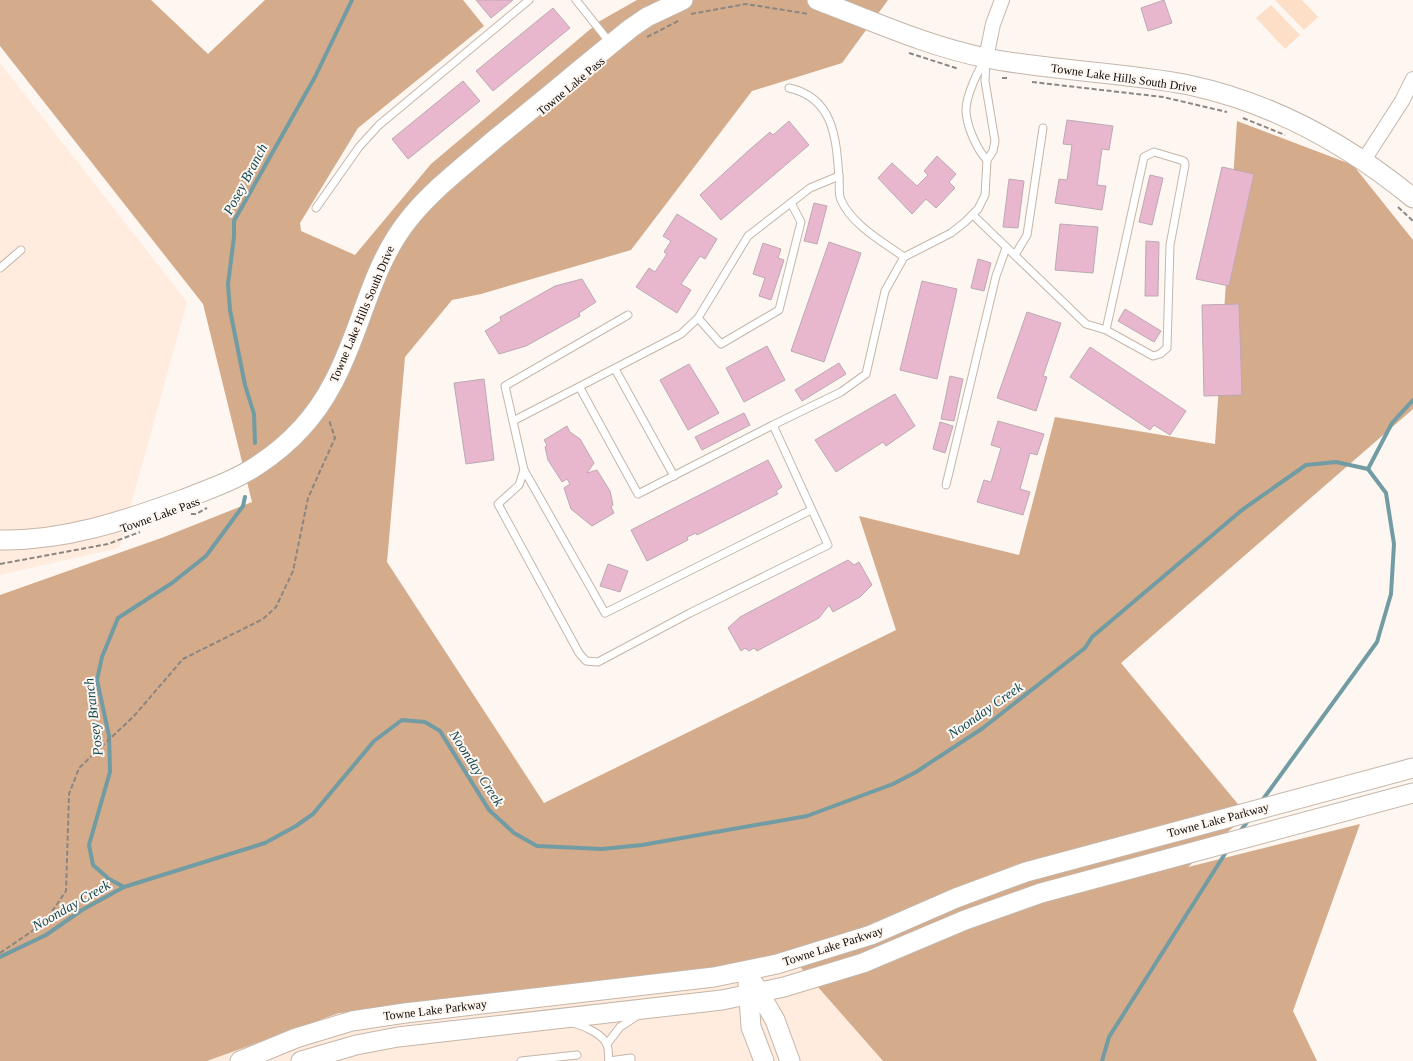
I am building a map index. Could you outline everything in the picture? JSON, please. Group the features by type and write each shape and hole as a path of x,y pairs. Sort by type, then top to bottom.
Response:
{"main road":[{"name":"Towne Lake Hills South Drive","path":"4,541 71,534 134,517 235,478 278,450 304,426 330,389 389,248 408,220 431,194 611,44 647,17 683,0"},
{"name":"Towne Lake Hills South Drive","path":"814,7 916,39 986,58 1171,82 1246,101 1288,118 1327,137 1364,160 1405,202"},
{"name":"Towne Lake Parkway","path":"240,1061 314,1031 352,1021 747,972 826,950 871,935 956,898 1026,872 1413,768"},
{"name":"Towne Lake Parkway","path":"302,1061 353,1050 398,1037 647,1009 754,994 863,963 1004,905 1147,864 1413,793"},
{"path":"747,972 754,994 775,1020 790,1061"},
{"path":"754,994 751,1027 764,1061"}],"street":[{"path":"986,58 993,24 1002,0"},
{"path":"1364,160 1402,101 1413,79"}],"lane":[{"path":"316,208 374,130 529,0"},
{"path":"576,0 611,44"},
{"path":"986,58 974,76 966,109 978,150 987,160"},
{"path":"580,388 638,494 841,392 866,374 886,291 904,257 951,233 973,215 985,194 987,160 993,151 995,140 984,81 986,58"},
{"path":"789,88 807,92 822,107 833,131 841,200 855,218 904,257"},
{"path":"1015,255 1027,235 1043,128"},
{"path":"973,215 1086,324 1106,330 1153,356 1160,354 1167,348 1170,246 1186,165 1180,158 1154,152 1144,157 1106,330"},
{"path":"513,421 580,388 681,334 698,318 748,236 810,188 839,176"},
{"path":"698,318 721,344 779,310 801,222 791,203"},
{"path":"946,485 996,276 1006,248"},
{"path":"0,268 22,250"},
{"path":"628,315 505,386 524,470 605,613 811,510"},
{"path":"615,369 674,476"},
{"path":"524,470 519,485 498,504 579,653 586,660 598,662 690,613 828,545 772,426"},
{"path":"607,1044 620,1027 647,1009"},
{"path":"560,1019 584,1027 598,1035 607,1044 609,1061 631,1060"},
{"path":"521,1061 577,1054"}],"path":[{"path":"639,41 695,12 746,4 814,7"},
{"path":"904,51 960,69"},
{"path":"1002,78 1011,79"},
{"path":"1029,82 1163,97 1235,114 1287,136"},
{"path":"1405,202 1413,221"},
{"path":"324,426 333,414"},
{"path":"0,953 44,923 66,890 69,794 79,768 134,716 183,659 263,618 276,607 293,571 308,498 335,438 329,420"},
{"name":"Towne Lake Pass","path":"188,514 196,514 209,506"},
{"name":"Towne Lake Pass","path":"0,564 108,544 148,529"}],"shaded area":[{"path":"0,0 151,0 208,54 265,0 463,0 484,26 358,128 300,223 301,231 355,255 431,164 600,21 637,0 888,0 842,63 752,91 631,250 481,294 452,300 405,357 387,562 544,803 896,630 859,516 1019,555 1055,417 1215,444 1237,121 1353,165 1413,240 1413,409 1121,663 1247,815 1188,867 1360,824 1293,1011 1317,1061 883,1061 795,961 452,1009 339,1013 207,1061 0,1061 0,595 164,537 252,502 203,304 0,46"},
{"path":"1275,0 1302,0 1318,17 1304,30"},
{"path":"1271,5 1300,35 1285,49 1256,18"},
{"path":"0,63 187,302 119,548 0,575"},
{"path":"795,961 883,1061 207,1061 339,1013 452,1009"}],"building":[{"path":"476,0 513,0 491,18"},
{"path":"1164,0 1172,23 1148,31 1141,8"},
{"path":"553,8 570,28 493,91 476,71"},
{"path":"463,81 480,101 408,159 392,139"},
{"path":"1067,120 1113,126 1109,150 1102,149 1097,185 1106,186 1102,210 1055,203 1059,179 1067,180 1072,145 1063,144"},
{"path":"789,121 809,145 721,220 700,195 770,132 773,135"},
{"path":"937,156 956,174 949,182 955,188 936,208 926,199 912,214 878,178 892,163 917,186 928,175 924,171"},
{"path":"1222,167 1254,174 1229,286 1196,279"},
{"path":"1150,175 1163,178 1152,225 1139,222"},
{"path":"1009,179 1024,181 1018,228 1003,227"},
{"path":"814,203 827,206 817,244 804,241"},
{"path":"677,214 717,239 705,259 700,256 681,284 691,290 677,313 636,287 649,268 655,272 667,254 664,252 671,241 663,236"},
{"path":"1060,224 1098,227 1093,273 1055,270"},
{"path":"1146,241 1159,242 1158,296 1145,296"},
{"path":"829,242 861,253 824,362 791,351"},
{"path":"763,243 781,249 778,258 784,260 771,300 759,296 765,278 753,274"},
{"path":"978,259 991,263 984,291 971,288"},
{"path":"582,279 596,302 579,313 580,316 526,346 499,354 485,331 501,321 500,317 555,286"},
{"path":"922,281 957,289 937,379 900,370"},
{"path":"1239,304 1242,395 1204,396 1202,305"},
{"path":"1125,309 1161,331 1154,342 1118,321"},
{"path":"1027,312 1061,323 1043,376 1047,377 1036,411 997,398"},
{"path":"767,346 785,380 744,402 726,368"},
{"path":"1090,347 1186,411 1170,435 1154,425 1150,430 1070,377"},
{"path":"839,363 846,374 802,401 795,390"},
{"path":"689,364 719,413 688,430 660,380"},
{"path":"950,376 963,379 954,421 941,419"},
{"path":"484,379 494,460 466,464 454,383"},
{"path":"895,394 915,426 886,446 883,442 836,472 815,440"},
{"path":"744,413 750,425 702,450 695,437"},
{"path":"998,421 1044,434 1037,455 1030,453 1020,489 1030,492 1023,515 977,502 984,480 991,482 1001,448 991,445"},
{"path":"940,422 953,426 945,453 933,449"},
{"path":"567,426 570,432 580,439 594,463 587,473 597,470 610,491 613,505 611,507 614,513 592,526 571,509 564,488 570,484 567,479 562,482 548,460 545,447 547,445 544,440"},
{"path":"768,460 782,487 776,491 778,494 697,535 696,533 687,537 688,540 647,561 631,530"},
{"path":"848,560 854,565 859,562 872,585 860,597 833,612 829,605 819,618 757,651 754,648 749,651 745,648 741,651 728,628 740,617"},
{"path":"608,564 628,571 620,592 600,586"}],"waterway":[{"name":"Posey Branch","path":"255,443 254,414 245,385 230,310 228,284 234,237 234,221 315,77 352,0"},
{"path":"1368,469 1392,423 1413,400"},
{"name":"Noonday Creek","path":"0,957 46,935 82,910 124,887 265,843 296,826 313,814 374,741 402,720 425,722 440,731 489,810 514,833 537,846 602,849 642,845 807,816 893,784 916,772 983,728 1085,648 1092,637 1242,510 1306,465 1336,462 1368,469 1386,493 1394,544 1391,594 1377,642 1261,802"},
{"name":"Posey Branch","path":"124,887 109,879 93,865 89,845 110,772 109,736 97,680 102,657 118,618 172,583 206,556 243,506 245,497"},
{"name":"Noonday Creek","path":"1239,833 1250,818"},
{"name":"Noonday Creek","path":"1102,1061 1109,1037 1228,849"}]}
